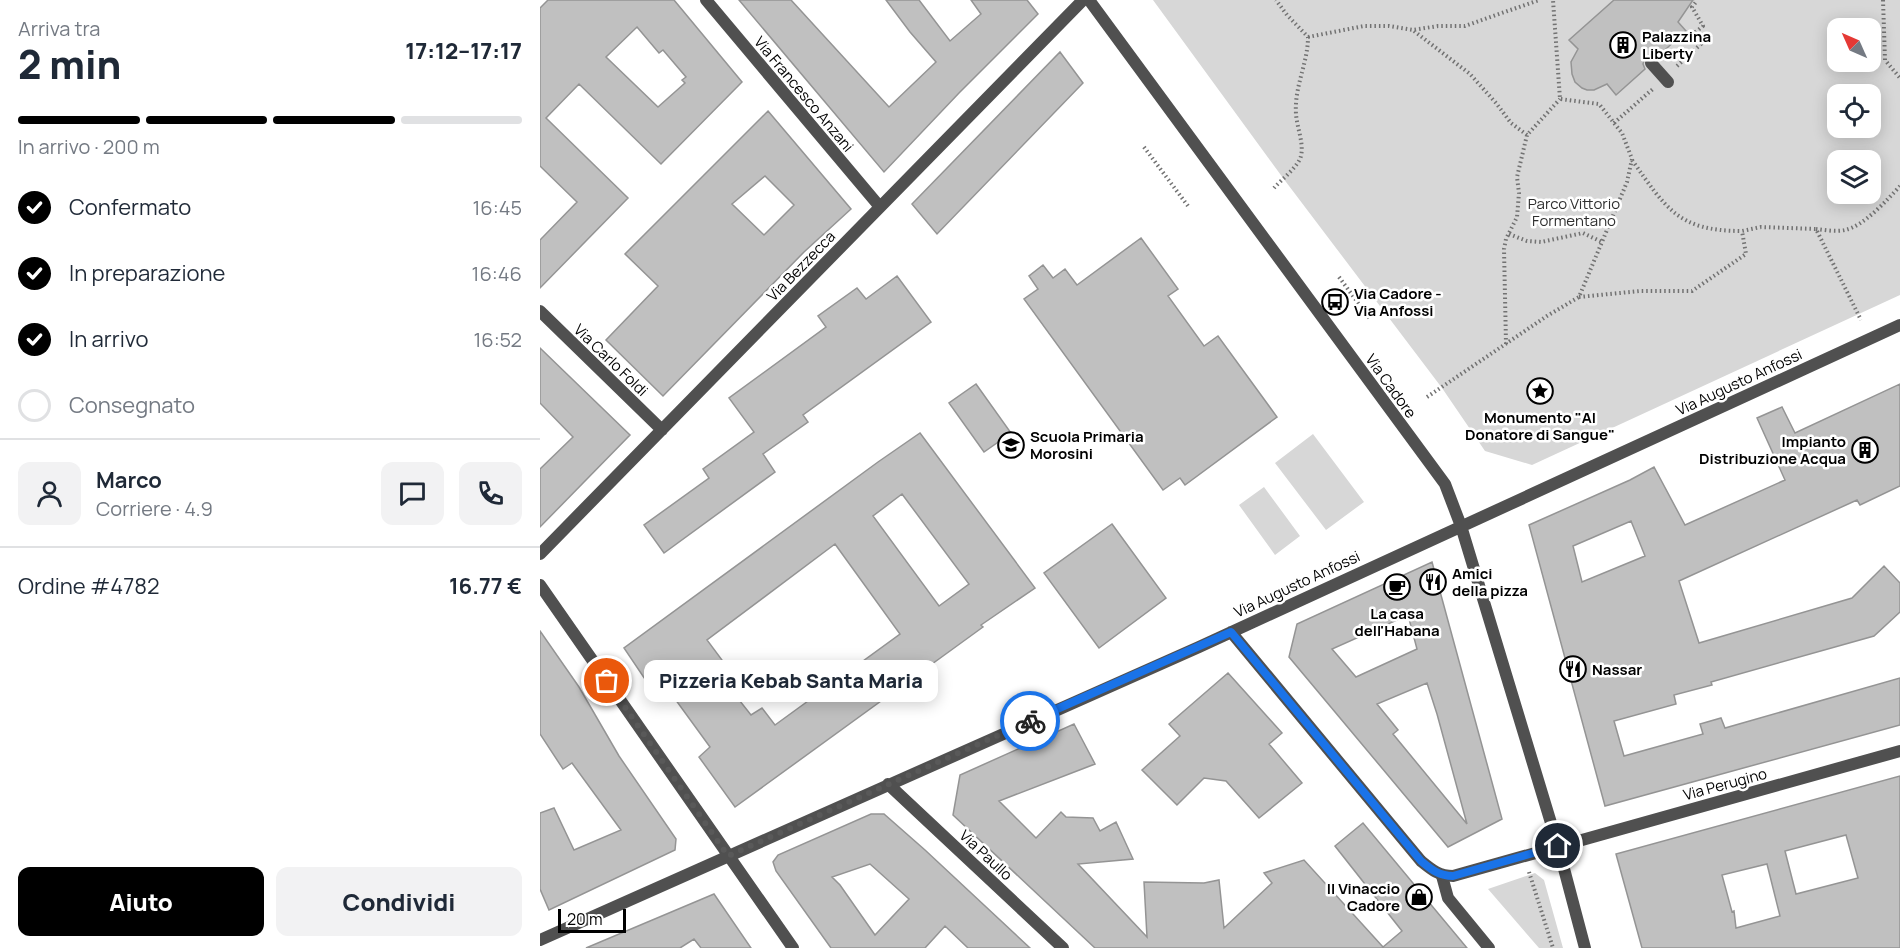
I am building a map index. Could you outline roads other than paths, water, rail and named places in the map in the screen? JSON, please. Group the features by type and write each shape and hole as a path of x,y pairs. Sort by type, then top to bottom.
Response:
{"street":[{"name":"Via Francesco Anzani","path":"706,0 880,207"},
{"name":"Via Bezzecca","path":"540,554 1083,0"},
{"name":"Via Cadore","path":"1089,0 1445,484 1461,526 1558,846 1585,948"},
{"path":"1651,63 1668,82"},
{"name":"Via Carlo Foldi","path":"540,311 662,430"},
{"name":"Via Augusto Anfossi","path":"540,940 1231,632 1900,325"},
{"path":"540,585 793,948"},
{"path":"1231,632 1421,861 1432,870 1442,876 1453,876 1558,846"},
{"name":"Via Perugino","path":"1558,846 1900,751"},
{"name":"Via Paullo","path":"888,784 1063,948"},
{"path":"1442,876 1448,898 1489,948"}],"place":[{"name":"Palazzina Liberty","path":"1623,45"},
{"name":"Via Cadore - Via Anfossi","path":"1335,302"},
{"name":"Monumento \"Al Donatore di Sangue\"","path":"1540,391"},
{"name":"Scuola Primaria Morosini","path":"1011,445"},
{"name":"Impianto Distribuzione Acqua","path":"1865,450"},
{"name":"Amici della pizza","path":"1433,582"},
{"name":"La casa dell'Habana","path":"1397,587"},
{"name":"Nassar","path":"1573,669"},
{"name":"Pizzeria Kebab Santa Maria","path":"607,681"},
{"name":"Il Vinaccio Cadore","path":"1419,897"}],"park label":[{"name":"Parco Vittorio Formentano","path":"1574,212"}]}
